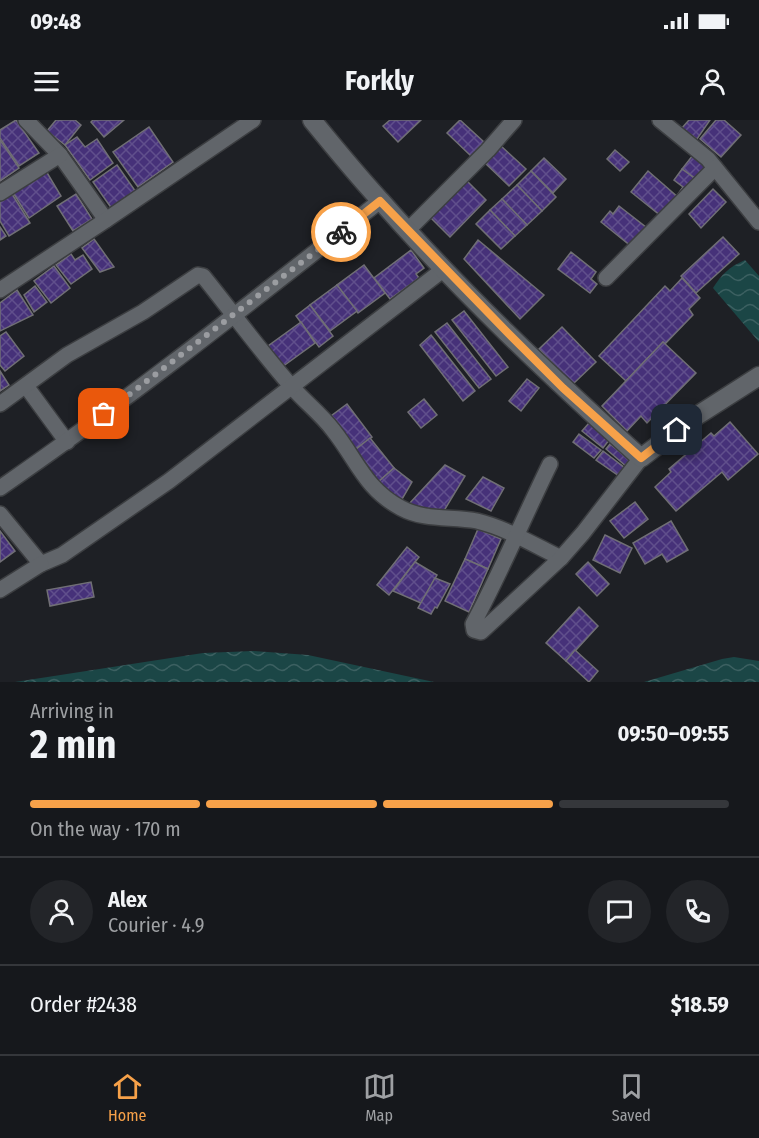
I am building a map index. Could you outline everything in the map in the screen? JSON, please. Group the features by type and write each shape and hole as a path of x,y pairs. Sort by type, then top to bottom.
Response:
{"street":[{"path":"26,120 60,155 106,220"},
{"path":"0,290 253,120"},
{"path":"312,120 380,201 444,269 563,388 641,458"},
{"path":"408,230 488,150 514,120"},
{"path":"660,120 708,159 759,222"},
{"path":"0,193 60,155"},
{"path":"606,278 715,168"},
{"path":"0,488 67,442 235,315 380,201"},
{"path":"0,590 41,564 62,555 169,481 444,269"},
{"path":"0,404 67,355 143,312 198,275 203,276 292,388 333,430 370,485 401,508 430,518 478,521 515,535 561,558"},
{"path":"550,464 515,535 497,580 473,624 474,630 481,632 561,558 583,534 641,458 695,417 759,376"},
{"path":"26,386 67,442"},
{"path":"0,514 41,564"}],"water":[{"path":"745,260 759,276 759,342 713,288 726,271"},
{"path":"253,651 308,655 434,682 15,682 203,653"},
{"path":"734,657 759,661 759,682 644,682 722,659"}],"building":[{"path":"16,120 39,153 19,166 0,138 0,130"},
{"path":"56,120 75,120 81,125 65,145 47,131"},
{"path":"93,120 124,120 104,137 91,122"},
{"path":"390,120 421,120 398,142 383,126"},
{"path":"460,120 484,142 471,156 447,133"},
{"path":"689,120 710,120 697,139 682,128"},
{"path":"716,120 724,120 741,135 721,157 700,139"},
{"path":"149,127 173,162 138,187 113,152"},
{"path":"77,137 85,147 97,139 113,163 90,180 65,145"},
{"path":"0,140 19,168 0,181"},
{"path":"501,146 526,169 509,186 486,164"},
{"path":"615,150 629,162 620,171 607,159"},
{"path":"693,155 708,166 697,180 682,169"},
{"path":"544,158 566,179 553,193 531,171"},
{"path":"117,165 136,192 112,209 93,182"},
{"path":"682,169 697,180 683,198 678,194 683,187 674,180"},
{"path":"46,171 61,196 29,218 12,191"},
{"path":"531,171 556,197 542,211 517,185"},
{"path":"648,171 679,198 661,216 631,192"},
{"path":"466,180 486,200 450,237 430,217"},
{"path":"517,185 542,211 527,225 502,199"},
{"path":"713,189 726,202 701,228 689,214"},
{"path":"12,194 30,223 9,236 0,221 0,201"},
{"path":"76,194 92,219 73,231 57,206"},
{"path":"502,199 527,225 515,236 490,210"},
{"path":"619,206 647,228 632,247 601,222 610,211 613,214"},
{"path":"490,210 515,236 501,249 476,224"},
{"path":"0,227 6,236 0,240"},
{"path":"723,237 739,254 696,293 681,276"},
{"path":"94,239 114,267 100,272 82,248"},
{"path":"478,240 544,295 520,319 464,259"},
{"path":"411,250 424,268 416,274 419,278 390,299 374,278"},
{"path":"571,252 596,272 591,279 597,284 590,293 558,269"},
{"path":"71,254 75,260 83,255 92,269 71,284 56,265"},
{"path":"364,265 385,293 358,313 337,285"},
{"path":"54,266 70,288 51,303 34,281"},
{"path":"682,278 700,298 689,309 693,315 665,344 663,342 626,381 599,356 665,286 670,291"},
{"path":"337,285 357,311 330,331 310,305"},
{"path":"35,286 47,302 34,312 24,295"},
{"path":"17,290 33,315 0,331 0,303"},
{"path":"310,305 333,336 319,347 296,316"},
{"path":"464,311 508,367 496,376 452,320"},
{"path":"301,322 315,343 282,367 268,346"},
{"path":"447,323 491,379 479,388 435,332"},
{"path":"562,327 596,362 573,384 539,349"},
{"path":"6,332 24,356 5,371 0,365 0,336"},
{"path":"431,335 475,391 463,401 420,345"},
{"path":"663,342 696,373 647,423 641,416 627,431 602,406"},
{"path":"0,371 9,385 0,391"},
{"path":"527,379 539,388 521,411 509,401"},
{"path":"424,399 437,415 421,428 408,412"},
{"path":"347,404 372,437 356,449 331,416"},
{"path":"730,422 758,454 728,480 722,472 676,511 655,487 671,472 669,469 711,433 714,436"},
{"path":"589,423 609,440 603,448 582,431"},
{"path":"579,434 601,450 594,458 573,442"},
{"path":"370,438 394,468 377,483 355,450"},
{"path":"610,444 632,462 627,467 606,449"},
{"path":"603,451 625,468 619,476 596,460"},
{"path":"445,465 465,476 442,514 408,505"},
{"path":"394,468 412,482 401,501 377,483"},
{"path":"483,477 504,488 491,511 466,499"},
{"path":"635,502 648,519 624,538 610,521"},
{"path":"671,521 688,550 667,562 662,554 645,564 633,543"},
{"path":"478,529 501,539 488,569 465,559"},
{"path":"0,531 15,551 0,562"},
{"path":"605,535 632,548 620,573 593,560"},
{"path":"407,547 419,557 389,595 377,585"},
{"path":"465,559 488,569 469,612 445,601"},
{"path":"415,562 437,575 421,603 393,591"},
{"path":"588,562 609,584 597,596 576,574"},
{"path":"435,578 450,584 437,608 435,607 431,614 418,608"},
{"path":"91,582 94,597 50,606 47,590"},
{"path":"579,607 598,626 566,661 546,643"},
{"path":"575,650 598,671 589,682 566,661"}],"way so far":[{"path":"104,414 341,232"}],"route":[{"path":"341,232 380,201 444,269 563,388 641,458 677,430"}]}
